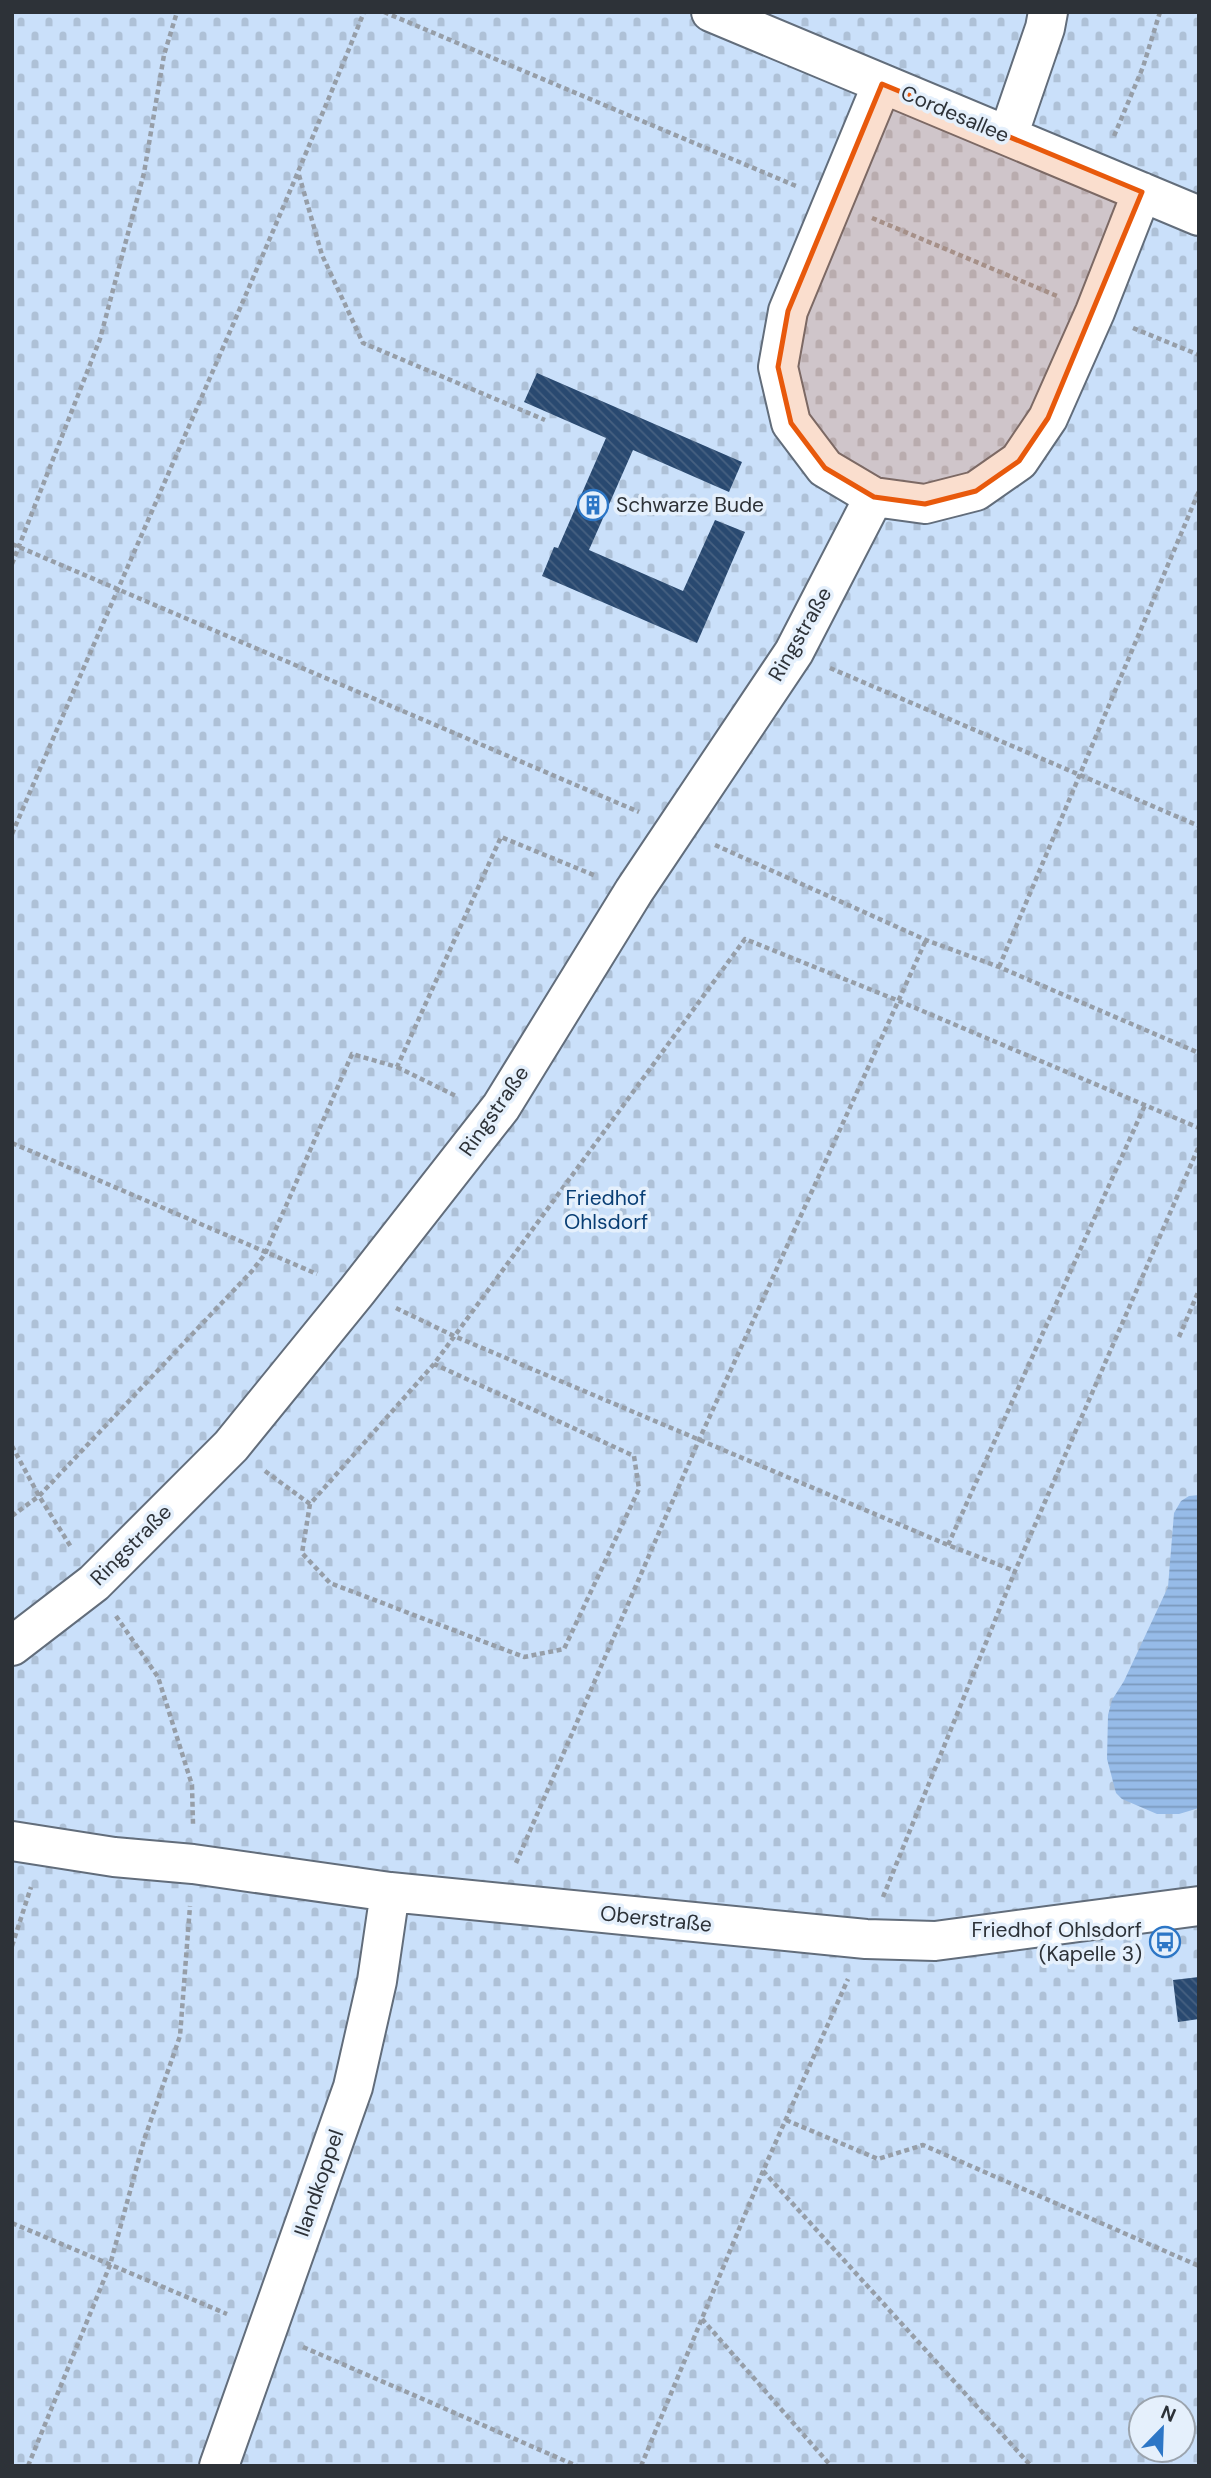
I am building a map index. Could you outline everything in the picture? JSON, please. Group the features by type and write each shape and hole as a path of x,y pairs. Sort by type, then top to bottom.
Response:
{"street":[{"name":"Cordesallee","path":"711,12 1199,216"},
{"path":"1008,136 1048,12"},
{"path":"882,84 788,311 778,367 791,423 797,432 825,468 874,497 925,504 976,491 1019,461 1048,418 1095,312 1142,192"},
{"name":"Ringstraße","path":"12,1646 94,1583 231,1446 495,1115 634,891 794,652 874,497"},
{"name":"Oberstraße","path":"28,1844 390,1892 866,1939 935,1941 1199,1906"},
{"name":"Ilandkoppel","path":"219,2466 353,2087 377,1981 390,1892"}],"path":[{"path":"12,564 100,339 144,173 164,55 177,12"},
{"path":"12,834 116,589 299,174 364,12"},
{"path":"384,12 1199,355"},
{"path":"1098,174 1143,67 1160,12"},
{"path":"299,174 322,256 363,343 545,420"},
{"path":"999,967 1199,491"},
{"path":"12,544 675,828 926,940 999,967 1199,1053"},
{"path":"794,652 1199,826"},
{"path":"397,1067 501,837 634,891"},
{"path":"434,1364 634,1456 639,1489 564,1649 524,1657 330,1583 302,1553 310,1504 434,1364 745,939 1199,1128"},
{"path":"499,1903 699,1440 926,940"},
{"path":"12,1516 38,1496 252,1271 265,1254 352,1054 397,1067 495,1115"},
{"path":"948,1545 1145,1105"},
{"path":"12,1143 265,1254 357,1291 454,1336 948,1545 1015,1570"},
{"path":"641,2466 763,2171 866,1939 1015,1570 1199,1146"},
{"path":"1179,1337 1199,1290"},
{"path":"12,1446 38,1496 158,1677 192,1785 194,1864 180,2036 144,2140 110,2265 28,2466"},
{"path":"231,1446 310,1504"},
{"path":"12,1946 28,1844"},
{"path":"786,2120 878,2160 923,2145 1199,2266"},
{"path":"763,2171 1031,2466"},
{"path":"702,2319 831,2466"}],"highlighted area":[{"path":"882,84 1142,192 1048,418 1019,461 976,491 925,504 874,497 825,468 791,423 778,367 788,311"}],"green space":[{"name":"Friedhof Ohlsdorf","path":"12,12 1199,12 1199,2466 12,2466"}],"water":[{"path":"1199,1495 1199,1808 1179,1814 1157,1814 1122,1799 1116,1793 1107,1759 1108,1715 1112,1700 1124,1681 1168,1587 1174,1513 1181,1501 1189,1496"}],"building":[{"name":"Schwarze Bude","path":"537,373 742,462 729,492 633,450 589,550 683,591 715,520 745,532 697,643 542,576 554,547 558,548 606,438 524,402"},
{"path":"1199,1977 1199,2019 1178,2022 1173,1980"}],"place":[{"name":"Schwarze Bude","path":"593,505"},
{"name":"Friedhof Ohlsdorf (Kapelle 3)","path":"1165,1942"}]}
